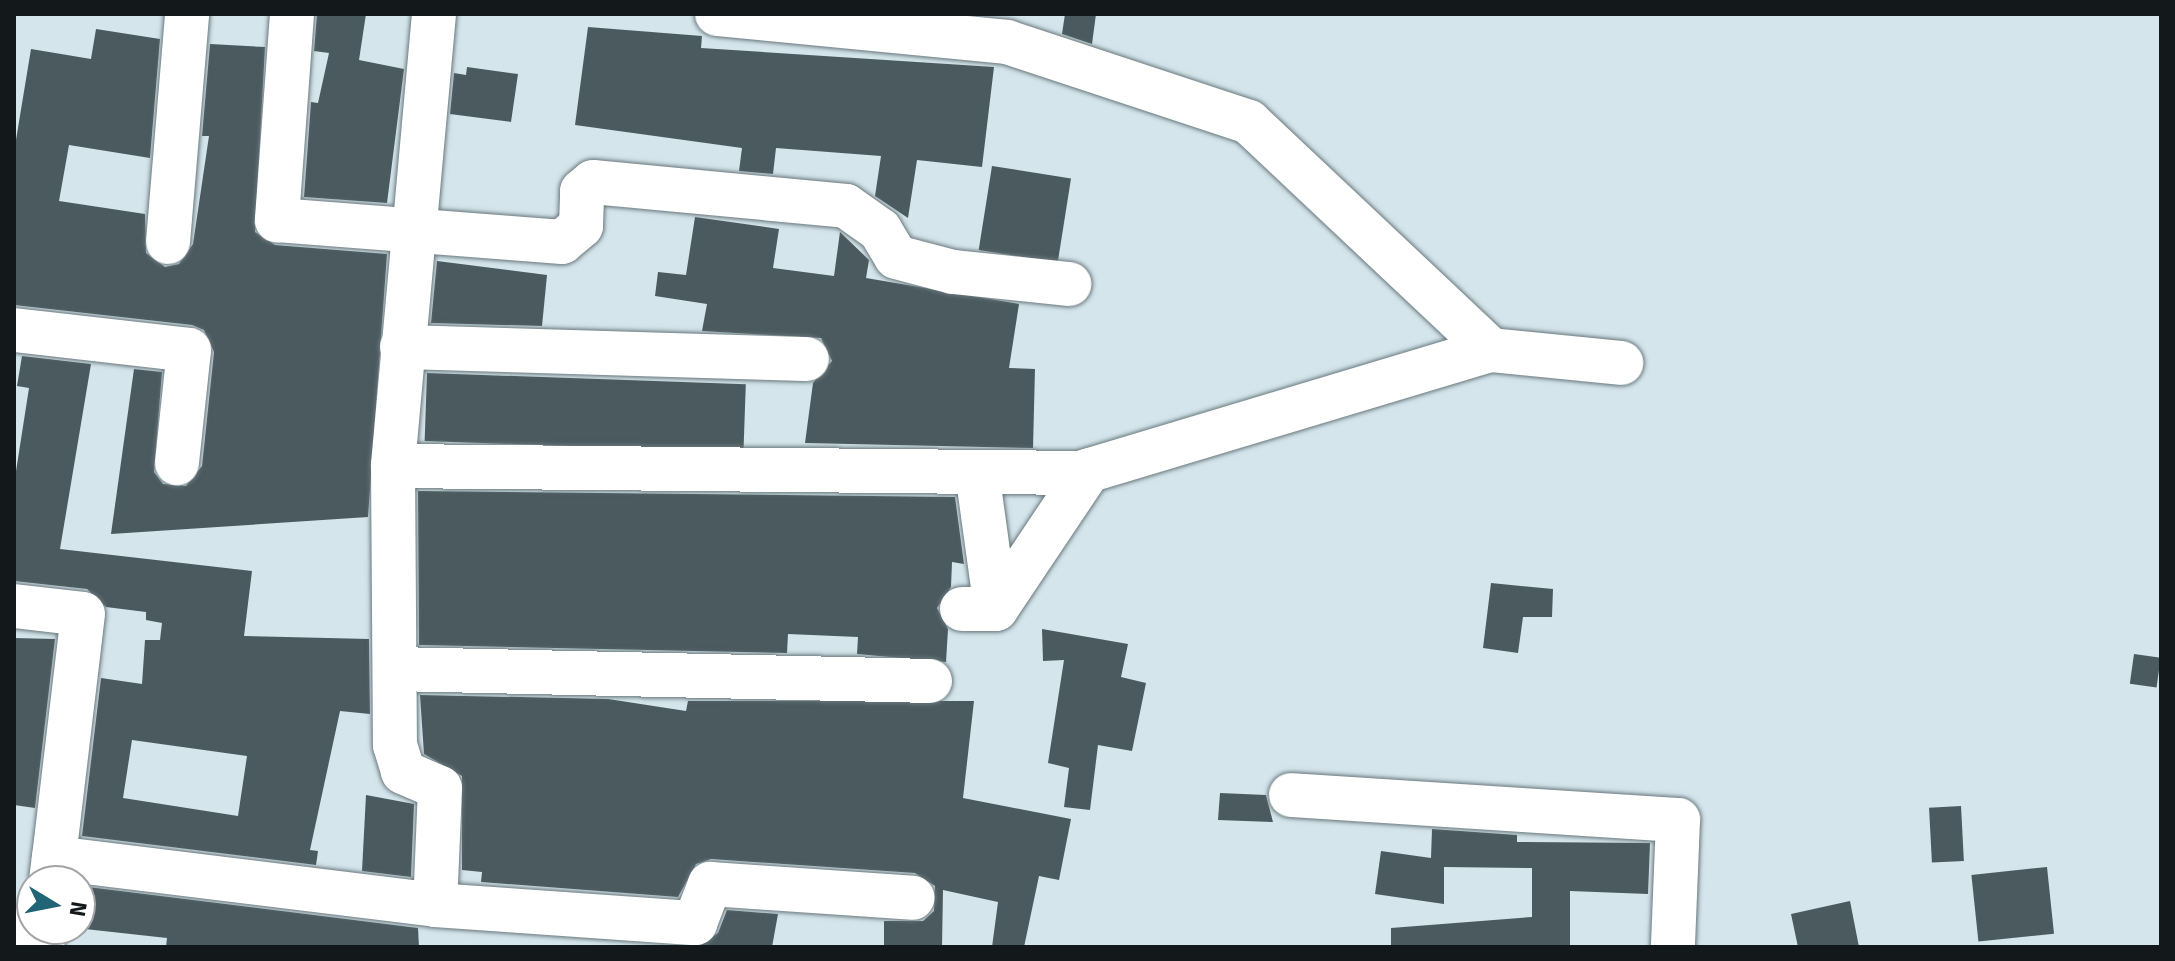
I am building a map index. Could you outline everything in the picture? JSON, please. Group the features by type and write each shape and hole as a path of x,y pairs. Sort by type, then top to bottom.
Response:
{"street":[{"path":"168,242 187,14"},
{"path":"292,14 277,220 410,235 562,242 581,226 582,191 593,182 846,206 880,230 896,257 953,272 1069,284"},
{"path":"434,14 410,235 393,466 395,669 403,772 440,788 435,905"},
{"path":"717,14 1007,42 1249,122 1491,350"},
{"path":"14,330 189,350 177,463"},
{"path":"402,347 807,359"},
{"path":"393,466 977,472 1089,470 1491,350 1621,363"},
{"path":"977,472 979,609 1089,470"},
{"path":"14,606 83,614 52,865"},
{"path":"395,669 930,681"},
{"path":"1291,795 1678,820 1673,947"},
{"path":"96,873 435,905 695,923 710,884 913,898"}],"building":[{"path":"317,14 366,14 359,60 404,69 387,203 304,197 311,102 318,103 329,53 314,51"},
{"path":"1065,14 1096,14 1092,44 1062,34"},
{"path":"588,27 702,36 701,48 994,67 982,167 917,160 908,218 875,196 881,156 776,148 773,174 739,171 742,148 575,125"},
{"path":"96,29 160,39 150,158 69,145 59,201 145,214 146,253 165,267 179,264 193,244 209,136 202,136 210,44 265,47 255,232 275,245 387,254 368,517 111,534 134,369 162,372 154,472 163,484 186,486 202,466 214,352 204,330 192,325 14,305 14,152 31,49 91,59"},
{"path":"467,67 518,74 511,122 450,114 454,73 466,75"},
{"path":"992,166 1071,179 1058,262 979,250"},
{"path":"695,217 779,229 773,268 834,276 840,232 869,260 866,278 1019,304 1009,368 1035,369 1033,448 805,443 813,383 832,361 821,338 702,331 707,304 655,296 658,272 686,275"},
{"path":"437,261 547,275 542,326 431,323"},
{"path":"22,356 91,364 60,549 252,571 244,636 369,639 370,714 340,711 310,850 318,851 316,865 82,836 101,678 142,684 145,640 160,640 162,623 146,620 146,612 106,607 87,589 14,581 14,484 29,388 17,386","holes":["132,740 247,756 238,816 123,798"]},
{"path":"427,373 746,384 743,452 425,441"},
{"path":"418,491 955,497 964,564 952,562 951,587 937,608 948,629 946,662 857,654 858,637 788,634 787,653 419,645"},
{"path":"1491,583 1553,589 1552,617 1523,617 1518,653 1483,648"},
{"path":"1042,629 1128,644 1121,677 1146,683 1132,751 1098,745 1090,810 1064,807 1069,768 1048,763 1064,660 1043,661"},
{"path":"14,638 55,639 35,808 14,805"},
{"path":"2134,654 2161,658 2157,687 2130,684"},
{"path":"420,695 608,699 686,711 688,701 974,701 963,798 1071,819 1059,880 1039,876 1024,947 992,947 998,902 943,890 942,947 884,947 884,921 923,921 934,911 935,886 915,873 711,859 696,864 678,897 481,882 482,872 462,870 462,776 424,754"},
{"path":"1220,793 1266,795 1273,822 1218,820"},
{"path":"366,795 414,804 411,877 362,871"},
{"path":"1961,806 1964,861 1932,863 1929,808"},
{"path":"1432,829 1517,835 1517,842 1650,843 1648,894 1570,891 1570,947 1391,947 1391,928 1532,917 1532,868 1444,867 1444,904 1375,894 1381,851 1431,858"},
{"path":"2047,867 2054,934 1978,942 1971,875"},
{"path":"96,888 418,928 419,947 166,947 167,938 96,930"},
{"path":"1850,901 1859,947 1798,947 1791,914"},
{"path":"727,910 778,914 772,947 698,947 718,933"}]}
